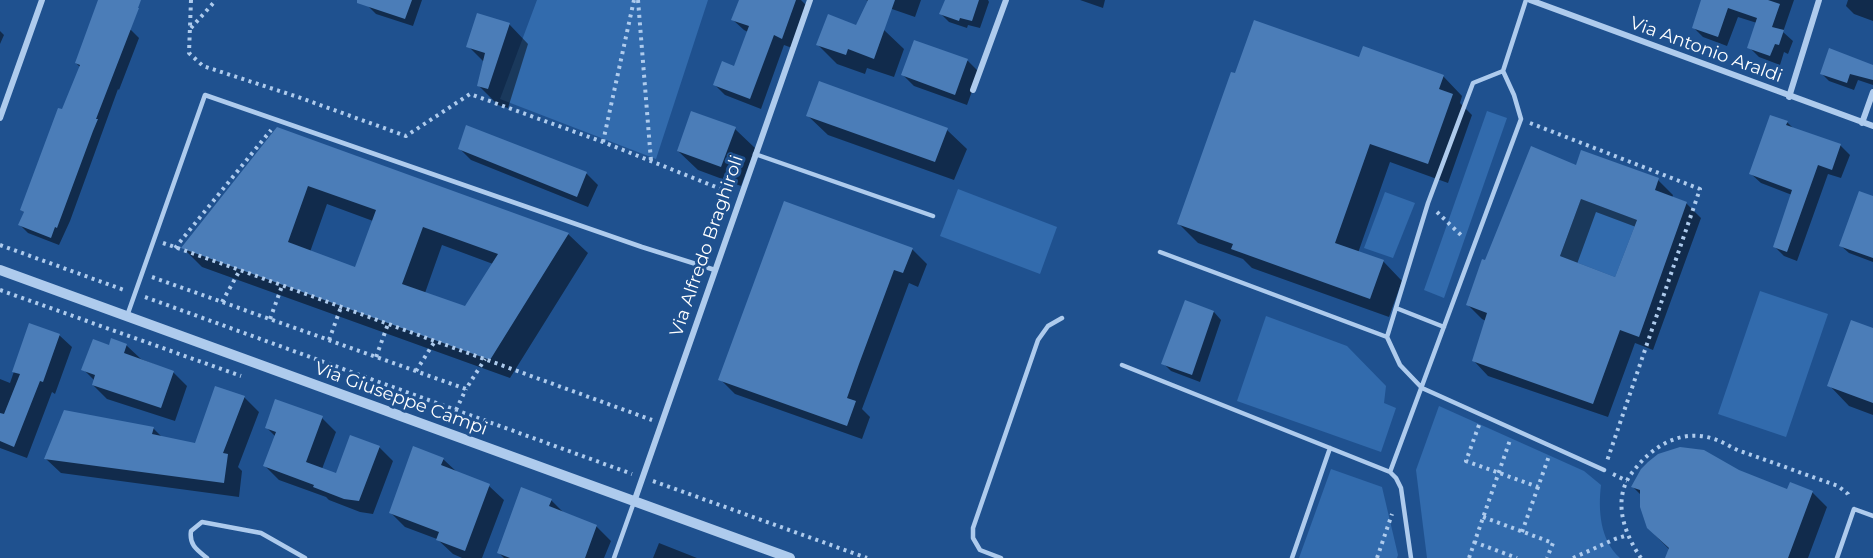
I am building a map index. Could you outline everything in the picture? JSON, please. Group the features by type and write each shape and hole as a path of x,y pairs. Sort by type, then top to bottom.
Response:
{"street":[{"path":"0,118 42,0"},
{"name":"Via Alfredo Braghiroli","path":"634,502 810,0"},
{"path":"973,90 1006,0"},
{"name":"Via Antonio Araldi","path":"1528,0 1873,126"},
{"path":"1789,97 1819,0"},
{"path":"1862,123 1873,92"},
{"name":"Via Giuseppe Campi","path":"0,270 790,558"}],"lane":[{"path":"1390,472 1521,119 1514,95 1503,71 1528,0"},
{"path":"1503,71 1473,83 1428,203 1387,337 1400,365 1422,388 1604,470"},
{"path":"127,316 205,95 642,248 715,270"},
{"path":"755,153 933,216"},
{"path":"1161,252 1387,337"},
{"path":"1395,308 1444,327"},
{"path":"1000,558 980,550 973,538 973,528 1038,340 1048,326 1062,318"},
{"path":"1122,365 1390,472 1401,488 1411,558"},
{"path":"1292,558 1330,448"},
{"path":"614,558 634,502"},
{"path":"1837,558 1854,509 1873,516"},
{"path":"207,558 194,548 190,537 191,531 202,522 261,533 305,558"}],"path":[{"path":"191,0 189,53 203,66 406,136 470,94 603,142 740,196"},
{"path":"190,29 216,0"},
{"path":"603,142 636,0"},
{"path":"636,0 651,161"},
{"path":"1521,119 1700,189 1604,470"},
{"path":"175,248 273,127"},
{"path":"1428,203 1473,248"},
{"path":"154,240 661,423"},
{"path":"0,245 867,558"},
{"path":"222,302 240,270"},
{"path":"142,274 466,388"},
{"path":"270,319 282,286"},
{"path":"329,340 341,307"},
{"path":"376,357 388,324"},
{"path":"416,371 435,341"},
{"path":"456,410 466,388 485,359"},
{"path":"1482,415 1466,461 1538,487"},
{"path":"1469,558 1514,429"},
{"path":"1641,558 1628,535 1621,504 1622,493 1638,464 1648,454 1662,444 1688,435 1715,439 1738,450 1838,486 1848,494 1854,509"},
{"path":"1522,532 1552,447"},
{"path":"1377,558 1401,488"},
{"path":"1483,517 1553,543 1547,558"},
{"path":"1573,558 1628,535"},
{"path":"1474,542 1517,558"}],"shaded area":[{"path":"537,0 708,0 656,159 500,99"},
{"path":"1487,111 1507,118 1444,298 1424,290"},
{"path":"958,189 1057,227 1040,274 940,236"},
{"path":"1385,192 1415,203 1393,258 1364,248"},
{"path":"1581,199 1637,220 1615,277 1560,256"},
{"path":"1760,291 1828,314 1786,437 1718,414"},
{"path":"1266,316 1347,346 1386,386 1384,403 1396,408 1381,452 1237,401"},
{"path":"1439,406 1584,471 1601,485 1600,514 1604,534 1613,551 1620,558 1427,558 1416,470"},
{"path":"1331,469 1382,487 1397,558 1299,558"}],"building":[{"path":"98,0 141,0 57,228 55,227 51,238 18,225 24,212 20,210 58,108 62,109 80,65 75,63"},
{"path":"357,0 412,0 405,19 357,3"},
{"path":"739,0 796,0 782,39 774,35 750,99 713,85 722,61 734,66 749,26 731,20"},
{"path":"868,0 895,0 874,59 848,49 846,55 816,45 828,14 856,25"},
{"path":"945,0 979,0 972,21 960,18 959,21 939,14"},
{"path":"1701,0 1768,0 1780,4 1772,27 1784,30 1779,45 1775,44 1770,56 1747,48 1757,18 1728,8 1718,37 1692,28"},
{"path":"477,13 510,23 488,89 477,86 485,53 466,47"},
{"path":"1254,20 1359,57 1363,46 1444,75 1439,89 1453,94 1428,164 1370,144 1335,243 1384,260 1370,299 1231,249 1233,244 1177,224 1231,72 1235,73"},
{"path":"914,40 968,59 955,95 901,75"},
{"path":"1829,48 1873,65 1873,80 1850,74 1847,83 1820,74"},
{"path":"819,81 948,128 935,162 806,116"},
{"path":"691,111 736,127 721,167 677,151"},
{"path":"1770,115 1788,121 1786,125 1841,144 1832,170 1818,165 1787,252 1773,247 1792,190 1749,174"},
{"path":"466,125 587,172 577,197 458,149"},
{"path":"277,127 569,233 490,360 181,248","holes":["308,186 376,210 355,267 288,242","423,227 498,254 465,306 402,284"]},
{"path":"1531,146 1576,165 1581,150 1659,178 1655,190 1687,202 1639,337 1620,330 1593,404 1472,361 1487,313 1466,305 1482,259 1485,260","holes":["1581,199 1637,220 1615,277 1560,256"]},
{"path":"1859,191 1873,196 1873,258 1839,246"},
{"path":"784,201 913,248 903,273 894,270 859,364 847,398 856,401 847,426 718,380"},
{"path":"1185,300 1214,311 1192,375 1161,364"},
{"path":"1851,320 1873,328 1873,403 1827,386"},
{"path":"29,323 60,334 43,382 40,381 14,447 0,441 0,413 4,414 20,374 12,372"},
{"path":"111,338 127,344 124,353 174,371 161,408 92,385 95,375 81,370 93,339 109,345"},
{"path":"215,386 245,396 223,453 228,454 224,483 44,459 64,410 154,427 152,434 195,443"},
{"path":"275,399 323,416 306,462 336,473 350,435 380,446 359,501 344,499 263,466 276,432 265,428"},
{"path":"413,446 444,458 441,465 490,484 465,551 436,540 439,532 389,513"},
{"path":"1680,447 1704,450 1739,470 1787,489 1790,482 1813,491 1788,558 1665,558 1669,548 1647,528 1640,507 1640,490 1631,487 1641,469 1648,462 1658,454"},
{"path":"521,487 552,499 549,506 597,525 585,558 510,558 497,553"}]}
